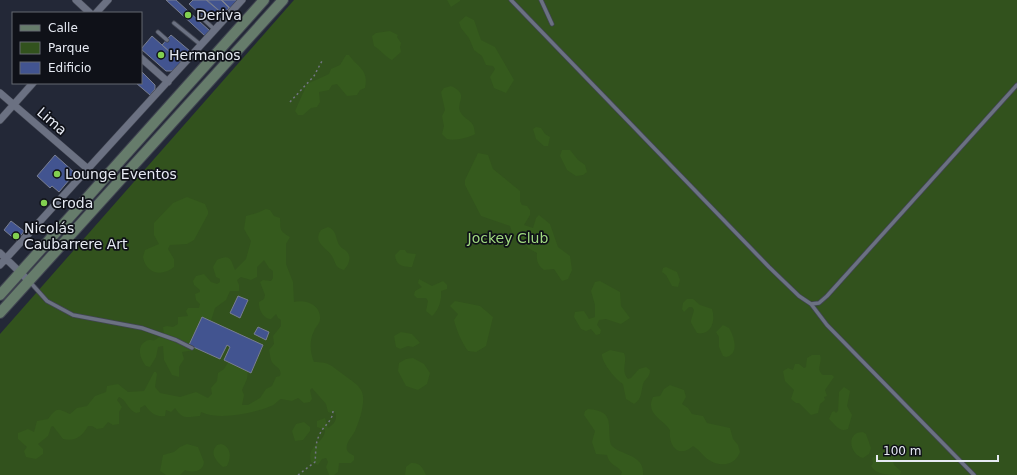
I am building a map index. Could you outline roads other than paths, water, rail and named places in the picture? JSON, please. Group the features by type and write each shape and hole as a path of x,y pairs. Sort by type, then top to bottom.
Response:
{"main road":[{"path":"0,295 264,0"},
{"path":"0,313 283,0"}],"street":[{"path":"76,0 89,12"},
{"path":"97,12 108,0"},
{"path":"0,265 168,82 187,58 201,45 242,0"},
{"path":"142,59 168,82"},
{"path":"0,120 32,84"},
{"name":"Lima","path":"0,93 88,168"},
{"path":"0,253 29,280"}],"lane":[{"path":"512,0 769,267 798,296 811,304 827,325 974,475"},
{"path":"541,0 552,24"},
{"path":"201,17 215,30"},
{"path":"174,22 201,45"},
{"path":"158,32 167,40"},
{"path":"811,304 819,303 827,296 1017,85"},
{"path":"29,280 47,301 73,315 142,328 176,340 192,348"}],"place":[{"name":"Deriva","path":"188,15"},
{"name":"Hermanos","path":"161,55"},
{"name":"Lounge Eventos","path":"57,174"},
{"name":"Croda","path":"44,203"},
{"name":"Nicolás Caubarrere Art","path":"16,236"}],"park label":[{"name":"Jockey Club","path":"508,238"}]}
